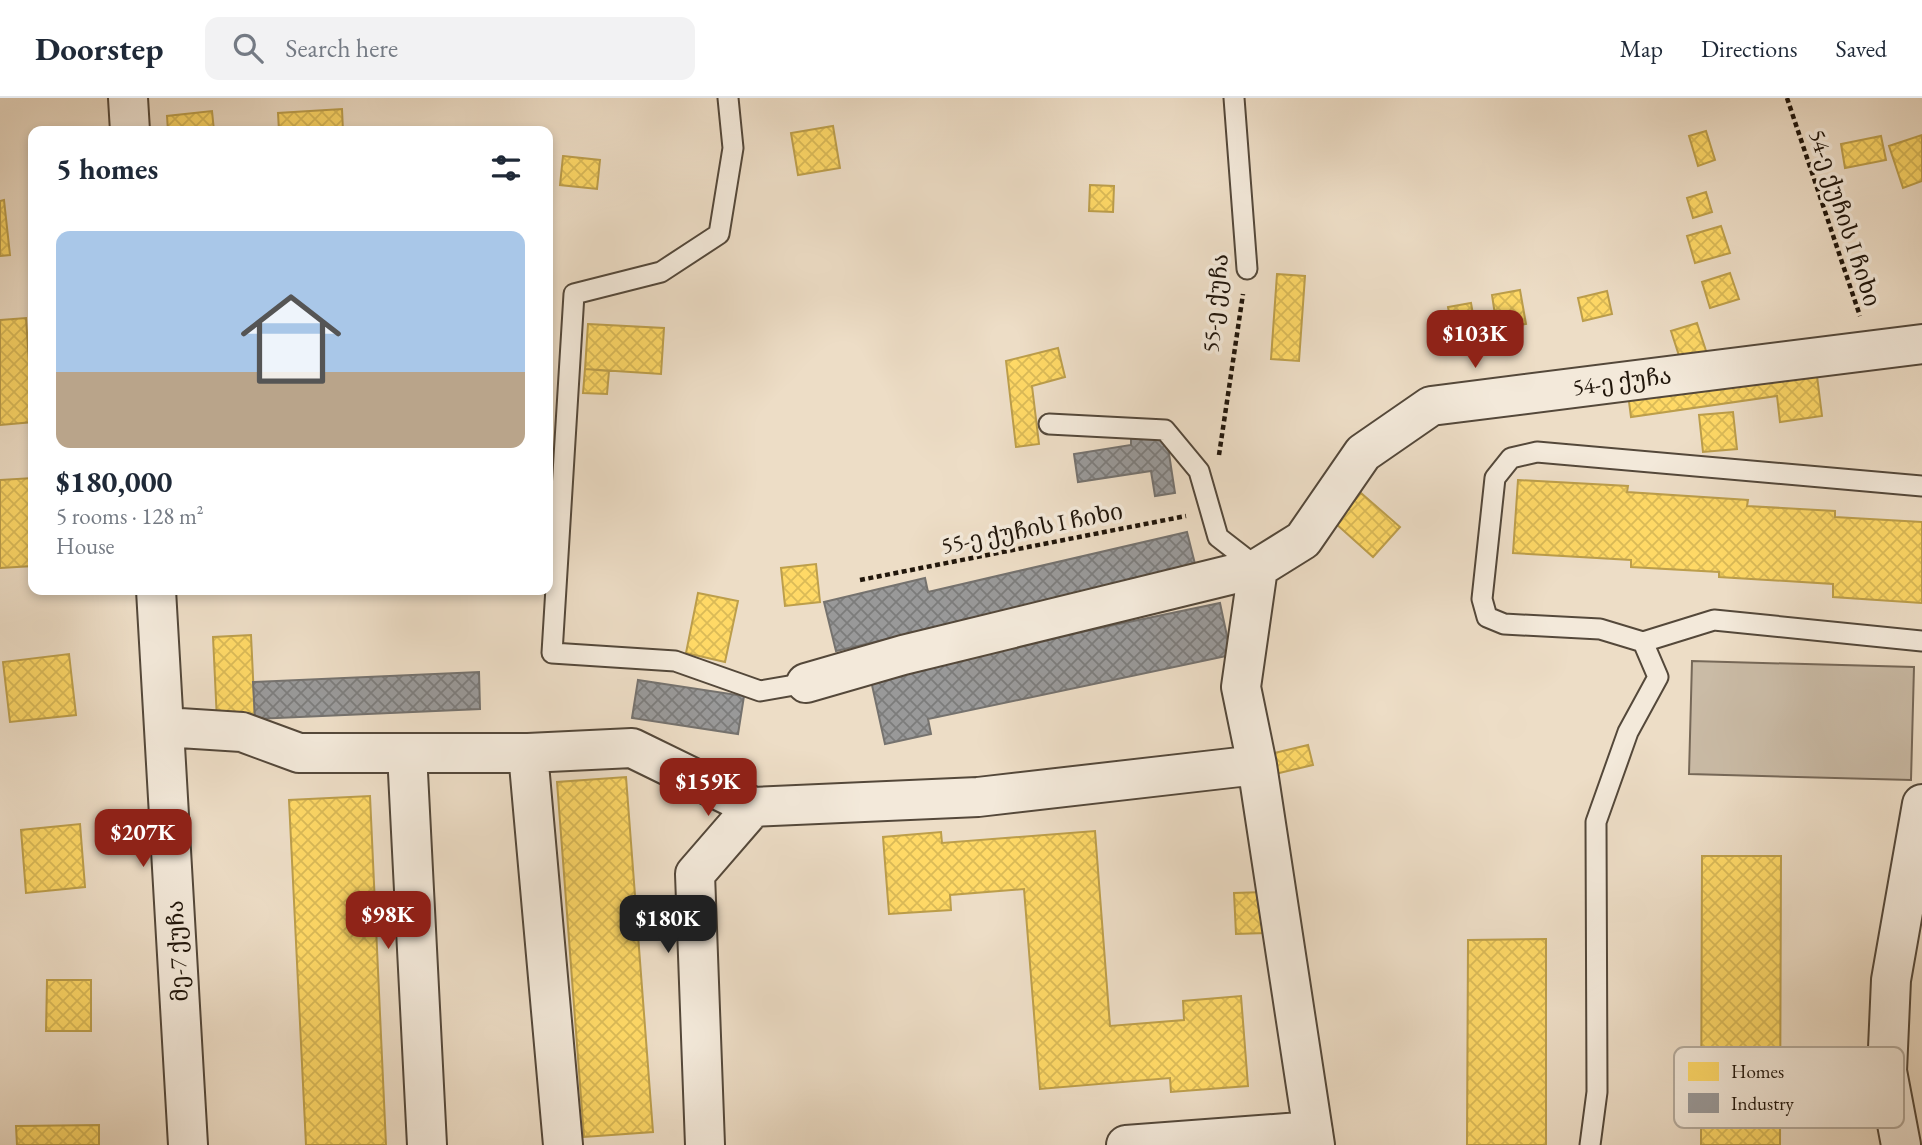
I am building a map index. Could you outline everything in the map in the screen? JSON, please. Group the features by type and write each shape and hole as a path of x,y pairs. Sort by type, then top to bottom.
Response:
{"street":[{"path":"128,98 130,126"},
{"name":"54-ე ქუჩა","path":"806,682 903,655 1258,568 1303,540 1363,453 1431,406 1922,344"},
{"path":"1126,1145 1315,1138 1257,765 1241,687 1258,568"},
{"name":"მე-7 ქუჩა","path":"156,595 188,1145"},
{"path":"164,727 242,732 299,753 528,754 632,748 753,807 978,797 1257,765"},
{"path":"407,753 427,1145"},
{"path":"528,754 564,1145"},
{"path":"1888,1047 1891,981 1922,804"},
{"path":"705,1145 695,874 753,807"}],"lane":[{"path":"728,98 733,148 719,234 661,272 574,293 552,653 676,661 760,691 806,682"},
{"name":"55-ე ქუჩა","path":"1234,98 1247,269"},
{"path":"1049,424 1166,430 1199,471 1218,537 1258,568"},
{"path":"1922,486 1538,452 1511,458 1495,478 1482,599 1487,617 1504,624 1600,629 1643,642 1714,620 1922,641"},
{"path":"1590,1145 1597,1092 1595,822 1628,732 1658,677 1643,642"}],"path":[{"name":"54-ე ქუჩის I ჩიხი","path":"1787,98 1870,349"},
{"name":"55-ე ქუჩა","path":"1219,457 1247,269"},
{"name":"55-ე ქუჩის I ჩიხი","path":"860,580 1211,511"}],"shaded area":[{"path":"1692,661 1914,667 1911,780 1689,774"}],"building: Homes":[{"path":"342,109 343,126 279,126 278,113"},
{"path":"212,111 214,126 168,126 167,116"},
{"path":"833,126 840,168 798,175 791,133"},
{"path":"1706,131 1715,160 1698,166 1689,136"},
{"path":"1922,135 1922,181 1903,188 1889,146"},
{"path":"1881,136 1886,160 1845,168 1841,144"},
{"path":"563,156 600,160 597,189 560,185"},
{"path":"1090,185 1114,186 1113,212 1089,211"},
{"path":"1706,192 1712,212 1693,218 1687,198"},
{"path":"4,200 10,255 0,256 0,201"},
{"path":"1721,226 1730,253 1695,263 1687,236"},
{"path":"1730,273 1739,299 1710,308 1702,282"},
{"path":"1277,274 1305,276 1299,361 1271,359"},
{"path":"1520,290 1526,324 1497,328 1492,295"},
{"path":"1607,291 1612,314 1583,321 1578,298"},
{"path":"1471,303 1477,337 1454,341 1448,307"},
{"path":"26,318 28,422 0,425 0,320"},
{"path":"1697,323 1708,357 1682,365 1671,331"},
{"path":"588,324 664,328 661,374 585,369"},
{"path":"1058,348 1065,377 1032,386 1039,444 1016,447 1006,361"},
{"path":"1816,368 1822,416 1780,422 1777,396 1631,417 1628,394"},
{"path":"585,369 609,371 607,394 583,393"},
{"path":"1733,412 1737,449 1703,452 1699,415"},
{"path":"28,478 28,566 0,568 0,480"},
{"path":"1518,480 1628,486 1627,492 1748,500 1747,506 1835,511 1835,517 1922,522 1922,603 1833,597 1833,584 1719,577 1719,572 1631,567 1631,560 1513,553"},
{"path":"1361,493 1400,527 1373,557 1335,523"},
{"path":"816,564 820,602 785,606 781,568"},
{"path":"698,593 738,601 725,662 686,653"},
{"path":"251,635 255,719 217,721 213,637"},
{"path":"69,654 76,715 10,722 3,662"},
{"path":"1308,745 1313,765 1275,774 1270,754"},
{"path":"626,777 653,1132 584,1137 557,782"},
{"path":"370,796 386,1145 306,1145 289,800"},
{"path":"80,824 85,887 26,893 21,830"},
{"path":"1095,831 1110,1026 1184,1020 1183,1001 1241,996 1248,1086 1171,1092 1170,1078 1040,1089 1024,889 950,895 951,910 889,914 883,837 941,832 942,843"},
{"path":"1702,856 1781,856 1780,1047 1701,1047"},
{"path":"1264,892 1266,933 1236,934 1234,893"},
{"path":"1546,939 1546,1145 1467,1145 1468,940"},
{"path":"47,980 91,980 91,1031 46,1031"},
{"path":"99,1125 99,1145 17,1145 16,1126"},
{"path":"1701,1128 1780,1128 1780,1145 1701,1145"}],"building: Industry":[{"path":"1166,434 1175,493 1155,496 1151,471 1078,482 1074,454 1131,445 1131,439"},
{"path":"1187,532 1196,568 836,651 824,602 925,578 928,592"},
{"path":"1220,603 1231,655 928,719 931,734 885,744 870,676"},
{"path":"479,672 480,709 255,719 253,682"},
{"path":"638,680 744,696 738,734 632,718"}]}
